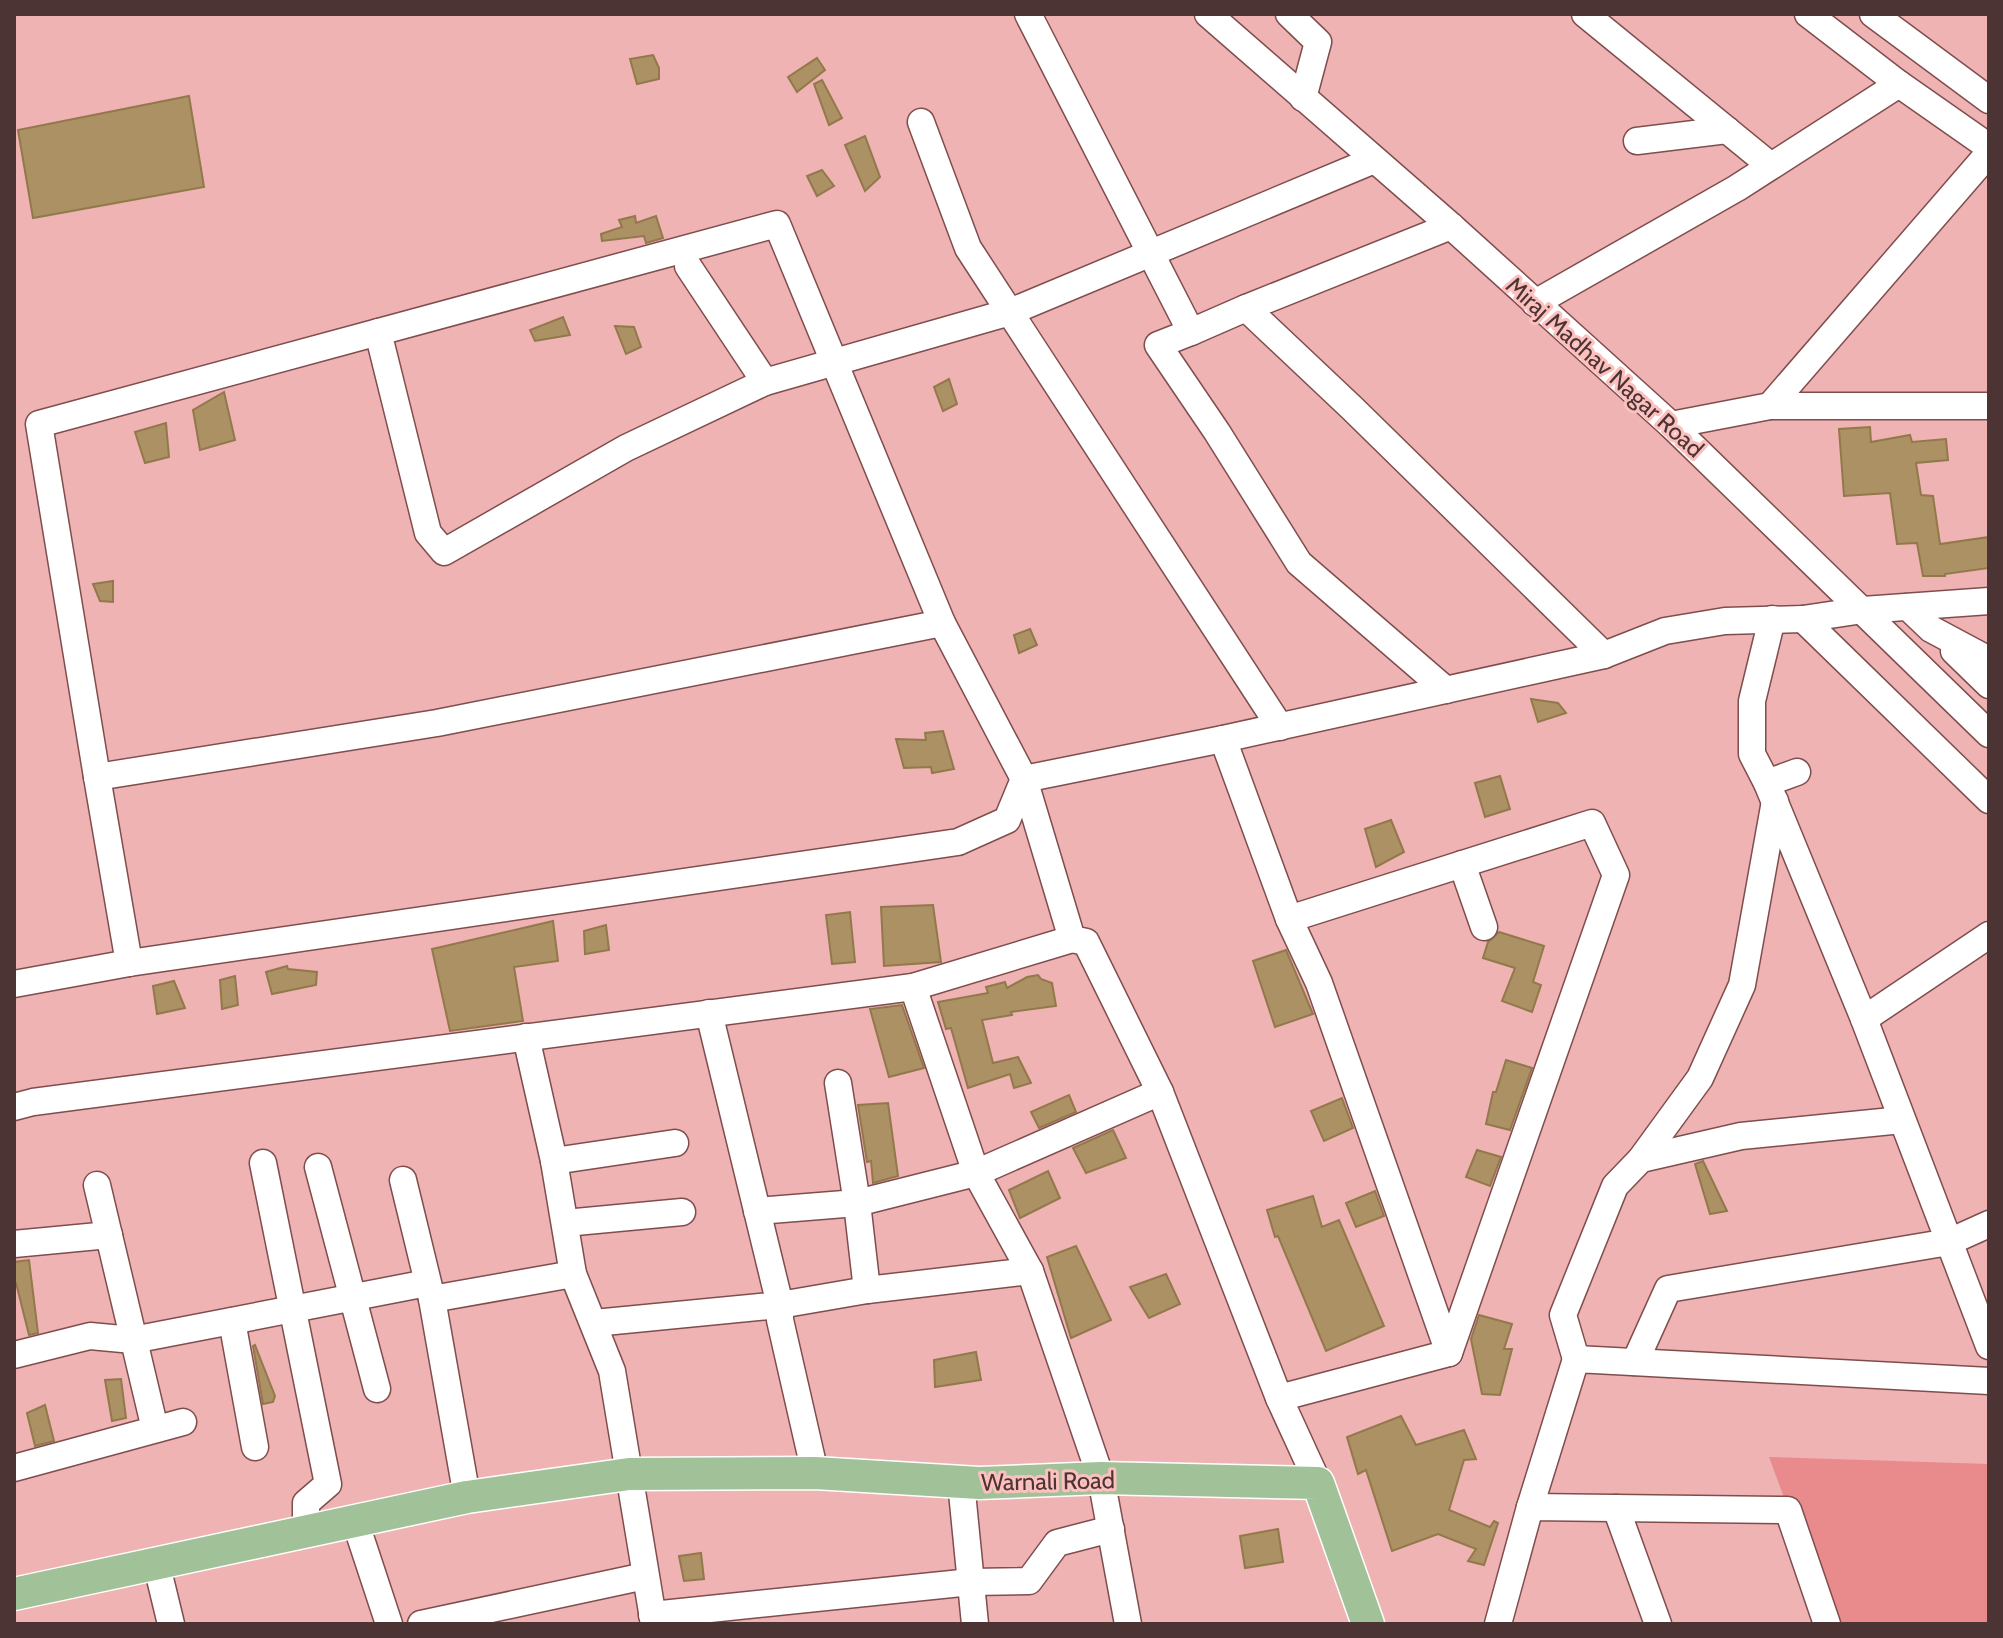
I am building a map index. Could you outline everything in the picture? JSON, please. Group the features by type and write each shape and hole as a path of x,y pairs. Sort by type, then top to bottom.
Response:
{"main road":[{"name":"Warnali Road","path":"14,1594 467,1497 629,1474 815,1473 961,1482 1101,1478 1318,1483"},
{"path":"1318,1483 1368,1624"}],"street":[{"path":"1028,14 1191,332"},
{"name":"Miraj Madhav Nagar Road","path":"1208,14 1451,226 1671,425 1989,734"},
{"path":"1289,14 1318,42 1303,98"},
{"path":"1585,14 1771,166"},
{"path":"1770,406 1989,150 1808,14"},
{"path":"1873,14 1989,100"},
{"path":"1535,303 1771,166 1899,84"},
{"path":"921,122 968,248 1280,727"},
{"path":"1637,141 1727,130"},
{"path":"378,332 428,533 444,552 626,448 765,382 1010,312 1374,160"},
{"path":"129,963 39,424 777,224 942,623 1024,779 1072,939"},
{"path":"1446,690 1299,563 1158,345 1451,226"},
{"path":"688,266 765,382"},
{"path":"1246,308 1604,655"},
{"path":"1671,425 1770,406 1989,406"},
{"path":"1024,779 1280,727 1604,655 1665,631 1725,621 1803,619 1863,610 1989,601"},
{"path":"1908,607 1989,685"},
{"path":"1772,619 1752,701 1752,754 1771,792 1864,1019 1989,1346"},
{"path":"1803,619 1989,800"},
{"path":"97,777 437,723 942,623"},
{"path":"1931,629 1989,660"},
{"path":"1223,739 1289,919 1319,983 1449,1353"},
{"path":"1498,1624 1576,1359 1563,1315 1615,1186 1641,1159 1700,1078 1742,985 1771,792 1797,772"},
{"path":"14,984 129,963 958,842 1007,820 1024,779"},
{"path":"1289,919 1592,823 1616,875 1449,1353"},
{"path":"1462,864 1484,927"},
{"path":"14,1107 33,1102 913,987 1072,939 1086,942 1160,1092 1279,1398 1318,1483"},
{"path":"1864,1019 1987,939"},
{"path":"913,987 976,1173 1030,1271 1101,1478 1128,1624"},
{"path":"709,1013 780,1305 780,1320 815,1473"},
{"path":"526,1037 554,1161 573,1274 612,1371 653,1620 971,1582 1029,1581 1057,1543 1111,1529"},
{"path":"838,1083 867,1290"},
{"path":"757,1211 857,1203 976,1173 1160,1092"},
{"path":"1641,1159 1741,1136 1902,1120"},
{"path":"554,1161 675,1143"},
{"path":"263,1163 328,1484 306,1503 306,1532"},
{"path":"318,1167 377,1389"},
{"path":"403,1180 430,1291 467,1497"},
{"path":"97,1185 155,1429"},
{"path":"565,1223 682,1212"},
{"path":"1635,1362 1668,1289 1949,1242 1989,1224"},
{"path":"14,1244 109,1235"},
{"path":"594,1323 780,1305 867,1290 1030,1271"},
{"path":"14,1355 90,1336 133,1340 353,1297 573,1274"},
{"path":"232,1321 255,1447"},
{"path":"1279,1398 1449,1353"},
{"path":"1576,1359 1989,1381"},
{"path":"14,1468 183,1422"},
{"path":"961,1482 975,1624"},
{"path":"1530,1507 1788,1510 1827,1624"},
{"path":"1616,1508 1658,1624"},
{"path":"355,1521 389,1624"},
{"path":"156,1562 171,1624"},
{"path":"421,1624 645,1576"}],"shaded area":[{"path":"1769,1457 1989,1464 1989,1624 1831,1624"}],"building":[{"path":"653,55 659,68 659,79 637,84 630,59"},
{"path":"817,58 825,70 797,92 788,77"},
{"path":"822,80 842,118 829,125 814,84"},
{"path":"189,96 204,187 33,218 18,130"},
{"path":"865,136 880,177 865,191 845,145"},
{"path":"822,170 834,186 817,196 807,176"},
{"path":"635,216 636,223 656,216 663,238 646,243 644,236 602,241 601,234 622,227 619,220"},
{"path":"563,317 570,335 535,341 530,330"},
{"path":"615,326 634,327 641,347 626,354"},
{"path":"949,379 957,404 943,411 934,387"},
{"path":"224,392 235,440 200,450 193,410"},
{"path":"166,423 169,457 145,463 135,432"},
{"path":"1870,427 1871,442 1910,435 1912,442 1946,439 1948,460 1916,463 1921,495 1933,496 1940,544 1989,537 1989,568 1945,576 1923,576 1917,543 1897,544 1890,493 1844,496 1839,429"},
{"path":"113,581 113,602 100,601 93,584"},
{"path":"1030,629 1037,645 1019,653 1014,635"},
{"path":"1531,699 1558,703 1566,713 1538,722"},
{"path":"943,731 954,769 932,773 931,767 904,768 896,739 926,740 925,733"},
{"path":"1500,776 1510,809 1485,817 1475,783"},
{"path":"1391,820 1404,852 1376,867 1365,829"},
{"path":"933,905 941,962 884,966 881,907"},
{"path":"850,912 855,962 832,964 826,915"},
{"path":"553,921 558,961 514,967 523,1021 450,1031 432,949"},
{"path":"606,925 609,950 585,954 584,931"},
{"path":"1499,932 1544,946 1533,982 1541,985 1532,1012 1502,1001 1515,968 1483,958 1488,942"},
{"path":"1286,950 1313,1014 1275,1027 1253,961"},
{"path":"287,966 288,969 317,972 316,985 272,994 266,972"},
{"path":"1038,975 1052,983 1056,1006 1011,1012 1012,1015 982,1020 993,1063 1018,1057 1031,1083 1014,1088 1010,1074 968,1088 951,1028 946,1029 938,1002 988,993 986,987 1005,982 1007,988 1027,977"},
{"path":"235,976 238,1005 222,1009 220,980"},
{"path":"174,981 185,1008 157,1014 153,986"},
{"path":"902,1005 924,1068 889,1077 870,1009"},
{"path":"1506,1060 1532,1068 1510,1130 1486,1124 1493,1092 1496,1092"},
{"path":"1069,1095 1076,1112 1039,1128 1031,1112"},
{"path":"1342,1098 1353,1128 1324,1141 1311,1111"},
{"path":"888,1103 898,1176 873,1183 858,1105"},
{"path":"1113,1130 1126,1158 1086,1173 1073,1148"},
{"path":"1477,1150 1501,1157 1490,1186 1466,1177"},
{"path":"1703,1161 1727,1211 1710,1214 1695,1164"},
{"path":"1048,1171 1060,1198 1020,1218 1009,1190"},
{"path":"1375,1191 1384,1216 1356,1227 1346,1203"},
{"path":"1313,1196 1322,1227 1339,1220 1384,1326 1326,1351 1278,1236 1275,1237 1267,1210"},
{"path":"1076,1246 1111,1320 1071,1338 1047,1257"},
{"path":"29,1260 38,1333 29,1335 14,1283 14,1262"},
{"path":"1166,1274 1180,1304 1149,1318 1130,1287"},
{"path":"1479,1315 1512,1324 1504,1349 1512,1349 1500,1395 1482,1394 1471,1339"},
{"path":"255,1345 275,1396 273,1402 263,1404"},
{"path":"976,1352 981,1380 935,1387 934,1360"},
{"path":"121,1379 126,1418 112,1421 105,1380"},
{"path":"45,1405 54,1441 35,1446 27,1413"},
{"path":"1401,1416 1416,1445 1464,1430 1476,1459 1464,1460 1449,1510 1490,1527 1494,1521 1498,1523 1484,1565 1468,1561 1476,1549 1438,1534 1392,1551 1366,1470 1358,1474 1347,1437"},
{"path":"1278,1529 1283,1562 1245,1568 1240,1536"},
{"path":"701,1553 704,1579 684,1581 679,1556"}]}
